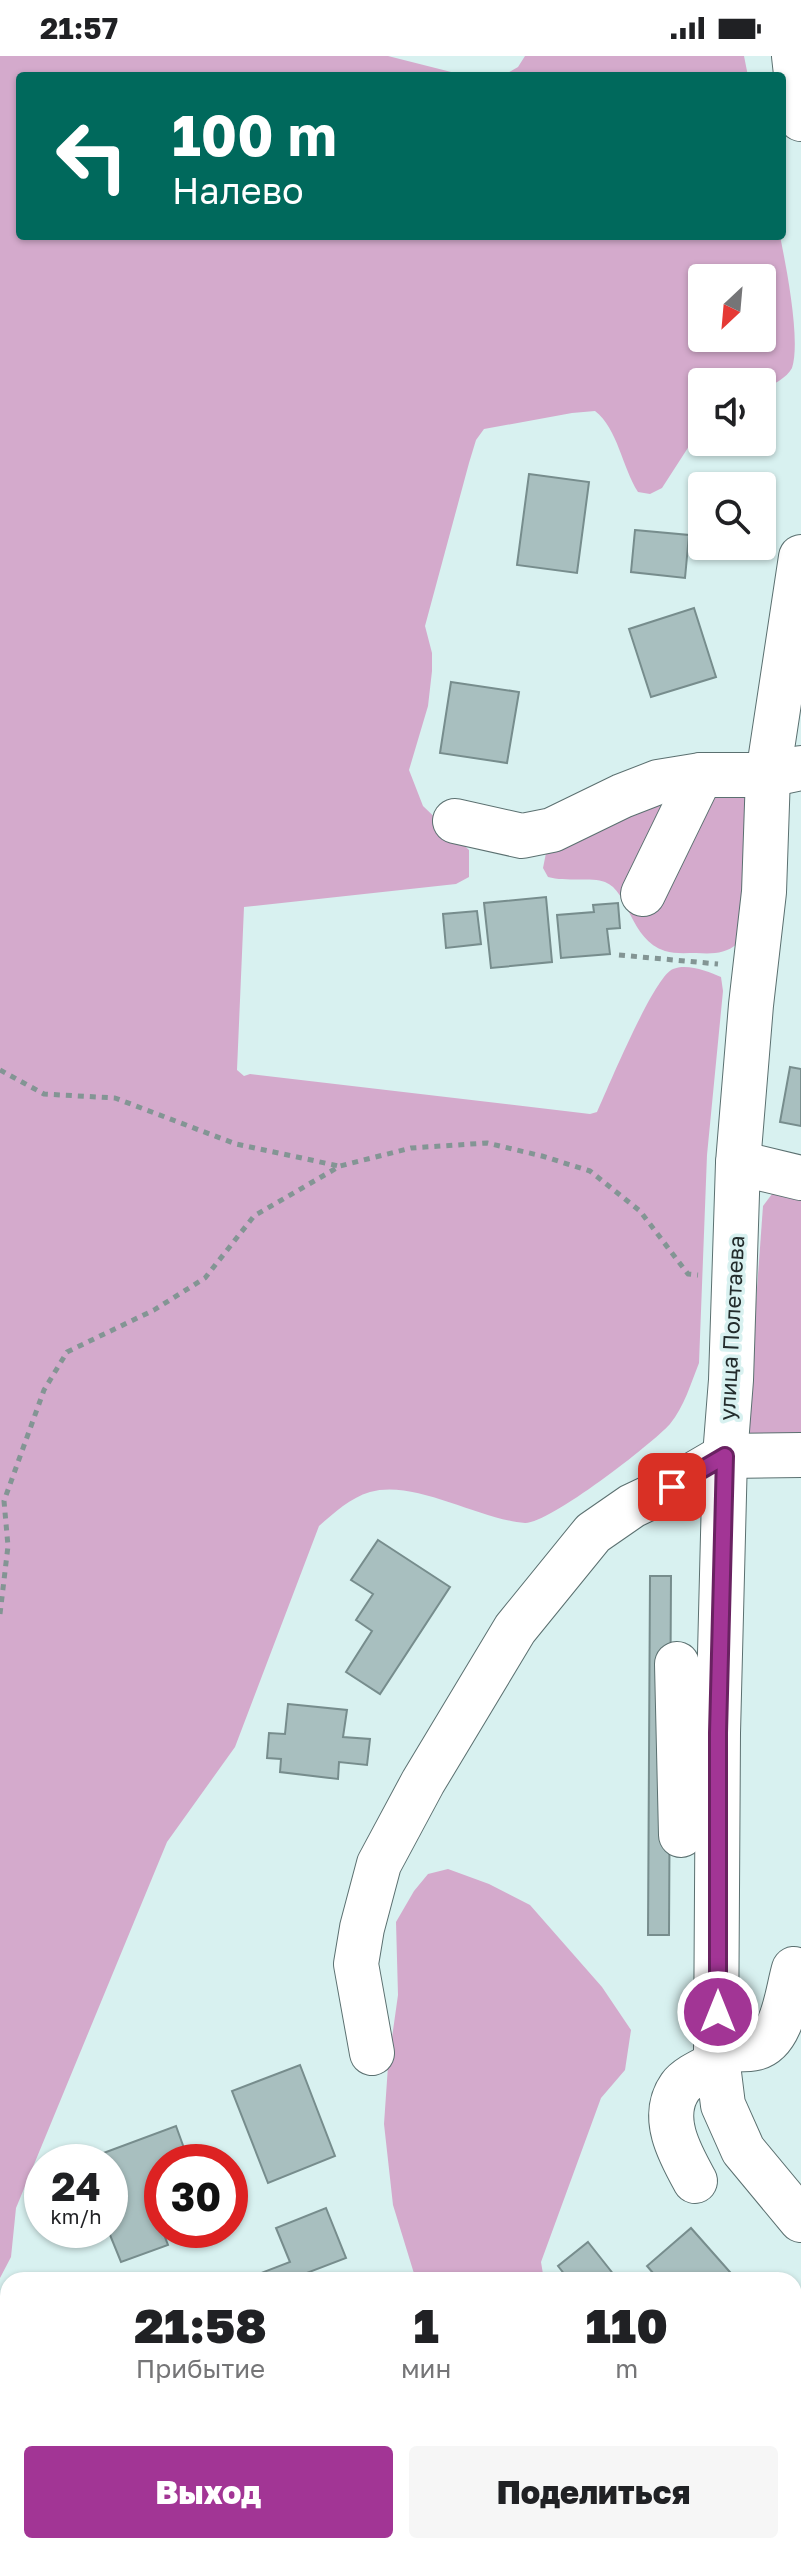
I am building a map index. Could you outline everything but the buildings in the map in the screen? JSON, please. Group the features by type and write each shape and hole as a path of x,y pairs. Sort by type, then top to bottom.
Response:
{"street":[{"path":"794,56 801,119"},
{"name":"улица Полетаева","path":"801,557 784,772 764,892 751,1005 738,1163 725,1456 699,1732 717,2056 723,2105 743,2150 801,2220"},
{"path":"455,821 522,836 552,830 658,782 701,775 784,772"},
{"path":"643,894 701,775"},
{"path":"738,1163 801,1178"},
{"path":"372,2053 356,1964 379,1864 423,1782 515,1629 593,1533 632,1506 725,1456 798,1465"},
{"path":"677,1664 699,1732 681,1835"},
{"path":"695,2181 679,2151 672,2128 671,2105 681,2084 717,2056 755,2048 770,2041 780,2020 794,1969"}],"path":[{"path":"619,955 728,966"},
{"path":"0,1070 44,1094 115,1098 236,1144 340,1166"},
{"path":"0,1614 8,1546 4,1501 44,1390 67,1352 154,1310 205,1278 254,1216 340,1166 411,1148 487,1143 542,1156 590,1171 640,1211 688,1274 734,1282"}],"shaded area":[{"path":"0,56 388,56 451,72 16,72 16,240 781,240 794,322 792,368 776,382 776,368 688,368 688,448 662,488 650,494 638,492 609,428 595,411 484,429 476,440 425,626 432,653 432,671 428,706 409,770 423,806 469,850 469,877 456,884 244,907 237,1070 244,1076 250,1074 590,1114 597,1112 644,1011 665,976 678,967 691,967 721,977 723,991 707,1155 699,1363 683,1403 670,1424 600,1481 537,1520 525,1523 507,1520 426,1495 387,1489 356,1498 319,1526 235,1747 167,1842 42,2144 24,2144 24,2189 16,2208 11,2257 3,2272 0,2272"},
{"path":"525,56 744,56 747,72 509,72 518,67"},
{"path":"741,794 752,801 737,944 728,950 718,953 665,951 644,937 613,887 600,881 548,877 543,868 546,853 620,809"},
{"path":"780,1190 801,1195 801,1443 749,1438 747,1427 763,1206 772,1194"},
{"path":"448,1869 489,1884 530,1905 602,1987 631,2030 625,2070 601,2098 541,2262 543,2272 414,2272 393,2205 384,2124 398,1995 396,1922 428,1874"}],"route":[{"path":"672,1487 725,1456 718,1733 718,2012"}]}
